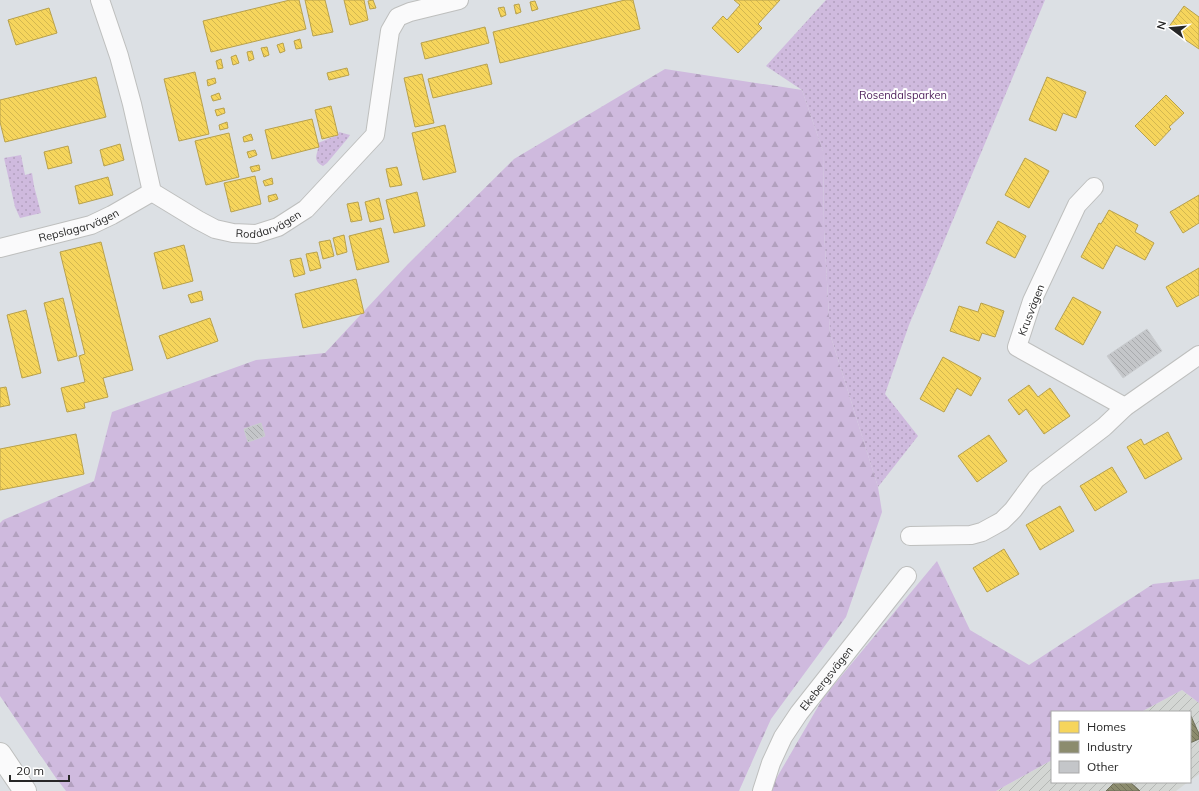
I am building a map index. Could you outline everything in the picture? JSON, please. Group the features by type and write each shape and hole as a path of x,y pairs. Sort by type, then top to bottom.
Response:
{"street":[{"path":"100,0 121,62 152,192"},
{"name":"Roddarvägen","path":"152,192 215,229 234,233 256,234 278,227 306,209 375,135 390,31 398,17 410,12 459,0"},
{"name":"Krusvägen","path":"1094,187 1077,205 1032,301 1017,347 1126,407"},
{"name":"Repslagarvägen","path":"0,248 91,225 152,192"},
{"path":"910,536 971,535 982,532 1002,521 1013,510 1036,479 1104,427 1126,407 1199,355"},
{"name":"Ekebergsvägen","path":"762,791 771,763 783,737 799,713 907,576"},
{"path":"0,754 25,791"}],"shaded area":[{"path":"1182,690 1199,703 1199,774 1191,780 1191,711 1143,711"},
{"path":"1051,761 1051,783 1187,783 1176,791 996,791"}],"green space":[{"name":"Rosendalsparken","path":"826,0 1045,0 909,325 885,394 918,436 878,487 830,334 824,230 823,151 802,90 766,66"},
{"path":"665,69 802,90 823,151 824,230 830,334 878,487 882,512 846,617 771,719 739,791 66,791 0,696 0,523 3,520 94,481 112,412 256,360 325,353 408,264 514,159"},
{"path":"339,132 350,135 323,166 317,161 316,158 318,143 338,135"},
{"path":"21,155 25,175 32,173 41,213 20,218 15,207 4,158"},
{"path":"937,561 970,630 1029,665 1153,584 1199,579 1199,703 1182,690 1143,711 1051,711 1051,761 996,791 769,791 823,698"}],"building: Homes":[{"path":"290,0 299,0 306,29 211,52 203,21"},
{"path":"305,0 325,0 333,32 313,36"},
{"path":"344,0 364,0 368,20 350,25"},
{"path":"373,0 376,8 370,9 368,1"},
{"path":"625,0 633,0 640,29 500,63 493,32"},
{"path":"734,0 780,0 758,24 762,28 738,53 712,28 723,16 727,20 740,5"},
{"path":"535,1 538,9 532,11 530,2"},
{"path":"519,4 521,12 516,14 514,5"},
{"path":"1184,6 1199,17 1199,49 1168,28"},
{"path":"504,7 506,15 501,17 498,8"},
{"path":"49,8 57,33 16,45 8,20"},
{"path":"485,27 489,43 425,59 421,43"},
{"path":"300,39 302,48 296,49 294,41"},
{"path":"283,43 285,51 280,53 277,45"},
{"path":"267,47 269,55 264,57 261,48"},
{"path":"252,51 254,59 249,61 247,52"},
{"path":"236,55 239,63 233,65 231,57"},
{"path":"221,59 223,68 218,69 216,61"},
{"path":"487,64 492,84 433,98 428,79"},
{"path":"347,68 349,75 329,80 327,73"},
{"path":"195,72 209,134 179,141 164,79"},
{"path":"422,74 434,123 415,127 404,78"},
{"path":"96,77 106,117 5,142 0,122 0,100"},
{"path":"1047,77 1086,92 1076,118 1063,113 1056,131 1029,120"},
{"path":"215,78 216,83 208,86 207,80"},
{"path":"219,93 221,99 213,101 211,96"},
{"path":"1166,95 1184,113 1169,127 1171,129 1155,146 1135,126"},
{"path":"331,106 338,135 322,139 315,110"},
{"path":"224,108 225,113 217,116 215,110"},
{"path":"312,119 319,147 272,159 265,130"},
{"path":"227,122 228,128 220,130 219,125"},
{"path":"445,125 456,172 423,180 412,133"},
{"path":"229,133 239,177 206,185 195,141"},
{"path":"251,134 253,140 244,142 243,137"},
{"path":"120,144 124,160 104,166 100,150"},
{"path":"68,146 72,163 48,169 44,152"},
{"path":"255,150 257,155 249,158 247,152"},
{"path":"1025,158 1049,171 1029,208 1005,195"},
{"path":"259,165 260,170 252,172 250,167"},
{"path":"397,167 402,185 390,187 386,169"},
{"path":"255,176 261,204 231,212 224,183"},
{"path":"108,177 113,195 79,204 75,186"},
{"path":"272,178 273,184 265,186 263,181"},
{"path":"417,192 425,226 394,233 386,200"},
{"path":"276,194 278,199 269,202 268,196"},
{"path":"1199,195 1199,223 1183,233 1170,212"},
{"path":"379,198 384,219 370,222 365,202"},
{"path":"358,202 362,220 351,222 347,204"},
{"path":"1109,210 1138,225 1135,232 1154,243 1145,260 1116,245 1103,269 1081,257 1099,223 1101,224"},
{"path":"998,221 1026,236 1015,258 986,243"},
{"path":"381,228 389,262 357,270 349,236"},
{"path":"344,235 347,252 337,255 333,238"},
{"path":"330,240 334,256 323,259 319,242"},
{"path":"101,242 133,370 103,378 108,397 84,403 85,408 67,412 61,388 85,382 79,356 85,354 60,252"},
{"path":"184,245 193,281 163,289 154,253"},
{"path":"317,252 321,268 310,271 306,254"},
{"path":"301,258 305,274 294,277 290,260"},
{"path":"1199,268 1199,295 1177,307 1166,287"},
{"path":"356,279 364,313 303,328 295,294"},
{"path":"201,291 203,300 191,303 188,295"},
{"path":"1073,297 1101,312 1083,345 1055,329"},
{"path":"63,298 77,356 58,361 44,303"},
{"path":"981,303 1004,311 995,337 982,333 979,341 950,331 959,306 978,312"},
{"path":"26,310 41,373 22,378 7,315"},
{"path":"210,318 218,341 167,359 159,336"},
{"path":"943,357 981,378 971,396 957,388 944,412 920,399"},
{"path":"1029,385 1038,397 1050,388 1070,416 1044,434 1026,409 1019,415 1008,400"},
{"path":"6,387 10,405 0,407 0,388"},
{"path":"1168,432 1182,459 1145,479 1127,447 1141,439 1144,445"},
{"path":"76,434 84,474 0,490 0,449"},
{"path":"989,435 1007,461 977,482 958,456"},
{"path":"1112,467 1127,492 1095,511 1080,486"},
{"path":"1060,506 1074,531 1040,550 1026,525"},
{"path":"1004,549 1019,574 987,592 973,568"}],"building: Industry":[{"path":"1191,716 1199,734 1199,739 1191,743"},
{"path":"1114,783 1131,783 1140,791 1106,791"}],"building: Other":[{"path":"1147,329 1162,351 1123,378 1107,356"},
{"path":"261,423 265,436 248,442 244,429"}]}
